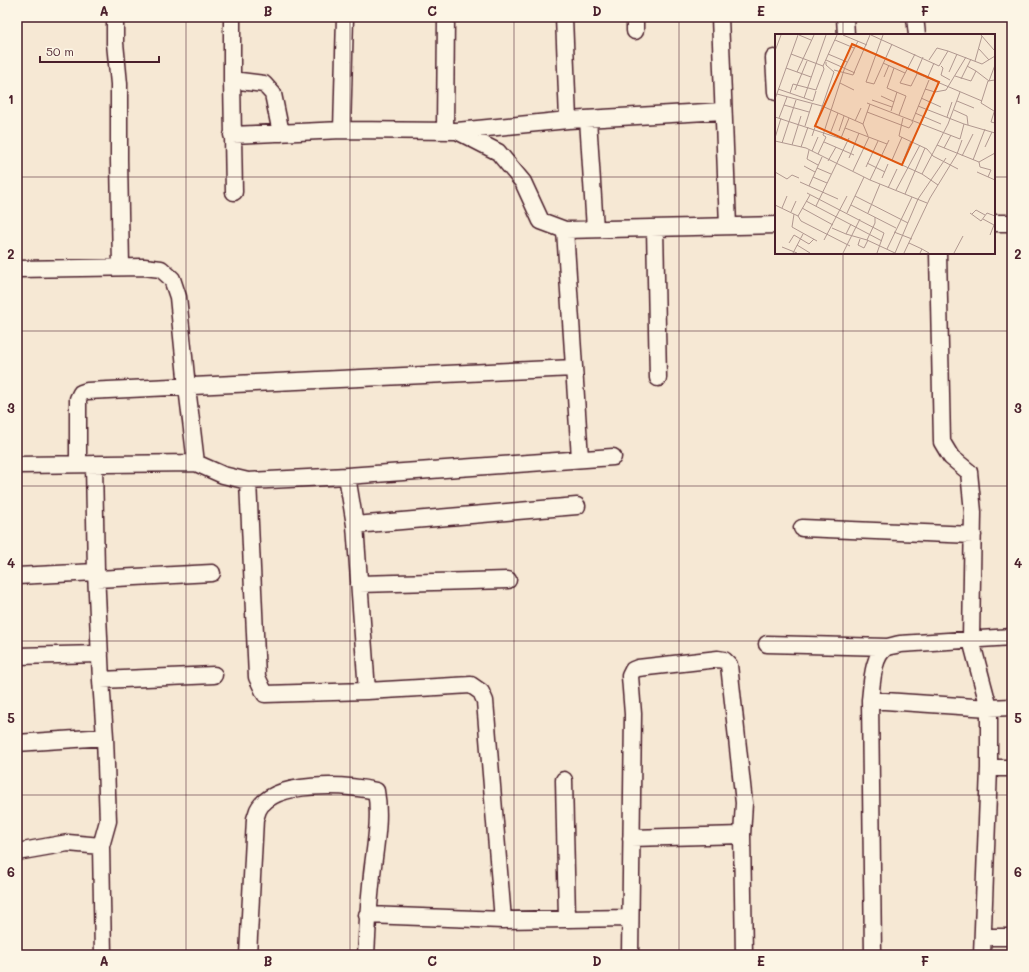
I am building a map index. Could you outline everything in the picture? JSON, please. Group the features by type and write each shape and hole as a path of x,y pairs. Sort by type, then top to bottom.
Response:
{"street":[{"path":"115,17 115,43 119,84 121,266"},
{"path":"232,17 232,136 234,192"},
{"path":"342,130 344,17"},
{"path":"446,17 451,131"},
{"path":"564,17 568,120"},
{"path":"720,17 728,226"},
{"path":"845,17 846,34"},
{"path":"915,17 917,34"},
{"path":"774,58 775,75"},
{"path":"232,80 264,84 273,94 281,133"},
{"path":"232,136 342,130 451,131 568,120 723,112"},
{"path":"588,119 595,230"},
{"path":"451,131 498,152 522,182 541,221 565,230 775,225"},
{"path":"995,223 1012,223"},
{"path":"656,228 658,378"},
{"path":"565,230 580,458"},
{"path":"938,254 942,442 951,457 969,472 973,512 971,640 989,708 989,768 982,955"},
{"path":"17,269 121,266 161,269 172,279 178,297 196,463"},
{"path":"103,955 101,846 108,821 105,737 96,576 86,464 78,399 82,393 97,389 187,387 574,368"},
{"path":"17,465 196,463 223,475 248,481 347,476 580,458 613,457"},
{"path":"347,476 355,525 367,691"},
{"path":"248,481 257,677 265,694 367,691 471,685 481,692 485,701 503,920"},
{"path":"355,525 577,506"},
{"path":"802,528 973,535"},
{"path":"17,576 96,576 212,573"},
{"path":"359,584 508,580"},
{"path":"767,644 887,647 900,644 1012,637"},
{"path":"873,955 870,700 875,665 880,655 887,647"},
{"path":"17,656 100,654"},
{"path":"630,955 633,714 630,676 633,670 638,668 718,659 724,660 729,665 744,803 742,834 744,955"},
{"path":"101,680 214,675"},
{"path":"870,700 989,708 1012,707"},
{"path":"17,743 105,737"},
{"path":"989,768 1012,768"},
{"path":"564,780 567,919"},
{"path":"248,955 255,819 258,810 266,801 277,794 300,787 356,787 376,791 379,804 367,915 366,955"},
{"path":"631,838 742,834"},
{"path":"17,852 68,843 101,846"},
{"path":"367,915 503,920 630,918"},
{"path":"983,937 1012,937"}]}
